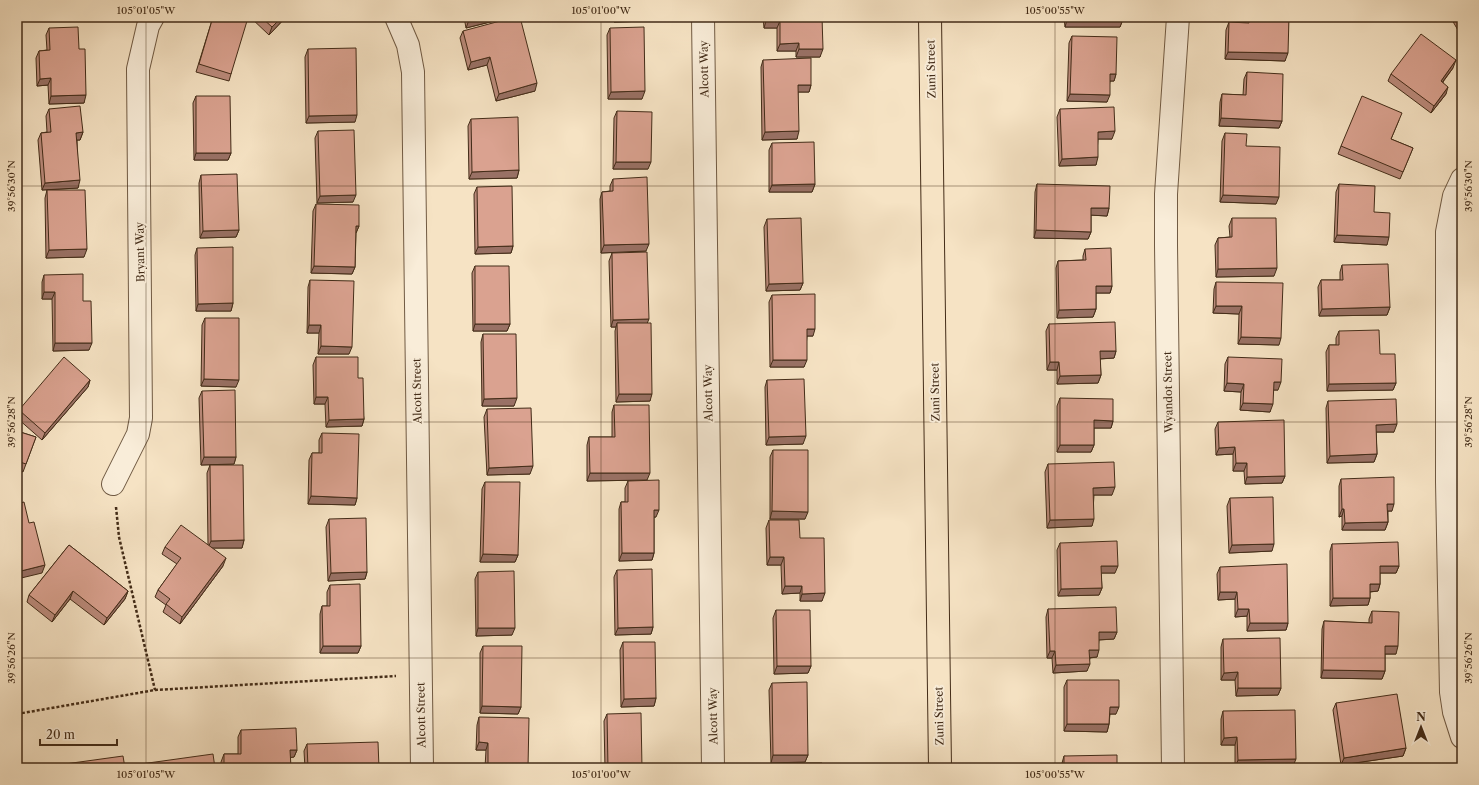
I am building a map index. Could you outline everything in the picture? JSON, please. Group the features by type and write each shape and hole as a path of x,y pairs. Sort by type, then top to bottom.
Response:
{"main road":[{"name":"Zuni Street","path":"930,17 940,768"}],"street":[{"name":"Bryant Way","path":"113,484 138,434 141,418 138,70 148,26 153,17"},
{"name":"Alcott Street","path":"396,17 408,45 413,72 422,768"},
{"name":"Alcott Way","path":"703,17 713,768"},
{"name":"Wyandot Street","path":"1173,768 1166,245 1167,179 1178,17"},
{"path":"1462,179 1454,196 1447,232 1447,482 1451,692 1454,712 1462,737"}],"path":[{"path":"113,484 119,537 155,690"},
{"path":"17,714 155,690 421,675"}],"building":[{"path":"213,17 235,17 247,21 231,74 199,64"},
{"path":"261,17 282,17 272,27"},
{"path":"468,17 483,17 469,20"},
{"path":"520,17 537,83 499,94 490,57 471,62 463,31"},
{"path":"766,17 822,17 823,49 799,49 799,43 780,44 780,21 766,21"},
{"path":"1067,17 1122,17 1123,19 1067,20"},
{"path":"1249,17 1289,17 1288,53 1228,52 1229,22 1249,23"},
{"path":"1457,17 1462,17 1462,25"},
{"path":"78,27 79,49 85,49 86,95 51,96 51,78 40,79 39,51 50,50 49,28"},
{"path":"644,27 645,91 611,92 610,28"},
{"path":"1421,34 1456,60 1441,81 1448,87 1434,106 1391,74"},
{"path":"1072,36 1117,37 1116,74 1110,74 1110,95 1070,94"},
{"path":"356,48 357,115 309,116 308,49"},
{"path":"811,58 811,85 798,85 799,131 765,132 763,60"},
{"path":"1247,72 1283,74 1282,121 1221,118 1222,94 1246,95"},
{"path":"196,96 230,96 231,153 196,153"},
{"path":"1362,96 1402,113 1391,139 1413,148 1403,172 1341,146"},
{"path":"80,106 83,132 76,133 80,180 45,183 41,133 51,132 49,109"},
{"path":"1114,107 1115,131 1098,132 1098,157 1062,159 1060,109"},
{"path":"617,111 652,112 651,162 616,162"},
{"path":"518,117 519,170 472,172 471,119"},
{"path":"354,130 356,195 320,196 318,131"},
{"path":"1225,133 1247,134 1246,146 1280,147 1279,197 1223,195"},
{"path":"814,142 815,184 772,185 772,143"},
{"path":"237,174 239,230 203,231 201,175"},
{"path":"647,177 649,244 604,245 602,192 613,191 613,179"},
{"path":"1037,184 1110,186 1109,208 1091,208 1091,232 1036,230"},
{"path":"1339,184 1375,186 1374,212 1390,213 1389,237 1337,235"},
{"path":"512,186 513,246 478,247 477,187"},
{"path":"47,190 85,190 87,249 49,250"},
{"path":"316,204 359,205 359,226 356,226 355,267 314,266"},
{"path":"801,218 803,283 769,284 767,219"},
{"path":"1232,218 1276,218 1277,268 1218,269 1218,238 1232,237"},
{"path":"233,247 233,303 198,304 197,248"},
{"path":"1111,248 1112,286 1096,286 1096,309 1059,310 1058,261 1086,260 1085,249"},
{"path":"647,252 649,319 613,320 612,253"},
{"path":"1388,264 1390,307 1322,309 1321,280 1343,280 1342,265"},
{"path":"475,266 509,266 510,324 475,324"},
{"path":"83,274 83,301 91,301 92,343 55,343 55,292 44,292 44,275"},
{"path":"310,280 354,281 352,347 321,346 321,325 309,325"},
{"path":"1216,282 1283,283 1281,338 1241,337 1242,306 1216,306"},
{"path":"815,294 815,329 807,329 807,360 773,360 772,295"},
{"path":"205,318 239,318 239,380 204,379"},
{"path":"1115,322 1116,351 1100,351 1101,375 1060,376 1059,362 1050,362 1049,324"},
{"path":"617,323 651,323 652,394 619,394"},
{"path":"1379,330 1380,354 1395,354 1396,383 1329,384 1329,345 1339,345 1339,331"},
{"path":"483,334 516,334 517,398 484,399"},
{"path":"64,357 90,380 45,433 19,410"},
{"path":"316,357 358,357 358,378 363,378 364,419 329,420 328,397 316,397"},
{"path":"1228,357 1282,359 1281,382 1274,382 1273,404 1243,403 1244,384 1227,383"},
{"path":"804,379 806,436 769,437 767,380"},
{"path":"235,390 236,457 204,457 202,391"},
{"path":"1060,398 1113,399 1113,421 1094,420 1094,445 1060,445"},
{"path":"1396,399 1397,424 1376,425 1377,454 1330,456 1328,401"},
{"path":"614,405 649,405 650,473 590,473 589,437 615,437"},
{"path":"531,408 533,466 489,468 487,409"},
{"path":"1284,420 1285,476 1247,477 1247,463 1236,463 1235,447 1219,448 1218,422"},
{"path":"17,431 36,437 26,464 17,461"},
{"path":"322,433 359,434 357,498 311,496 312,453 322,453"},
{"path":"773,450 808,450 808,512 772,511"},
{"path":"1114,462 1115,487 1093,488 1094,519 1050,520 1048,464"},
{"path":"210,465 243,465 244,540 211,541"},
{"path":"1394,477 1394,504 1387,504 1388,522 1345,523 1344,509 1342,509 1341,479"},
{"path":"659,480 659,510 654,510 654,553 622,553 621,502 628,502 628,481"},
{"path":"485,482 520,482 518,555 483,554"},
{"path":"1273,497 1274,544 1232,545 1230,498"},
{"path":"24,502 29,523 34,522 45,565 17,572 17,504"},
{"path":"366,518 367,572 331,573 329,519"},
{"path":"769,520 799,520 800,538 824,538 825,593 802,594 802,586 785,586 784,557 770,557"},
{"path":"181,525 226,558 182,617 166,604 170,599 158,590 181,558 165,547"},
{"path":"1117,541 1118,566 1101,566 1102,588 1061,589 1060,543"},
{"path":"1398,542 1399,566 1380,566 1380,584 1370,584 1370,598 1333,598 1332,544"},
{"path":"69,545 128,591 107,618 73,591 55,615 29,595"},
{"path":"1287,564 1288,623 1250,623 1249,609 1238,609 1237,592 1220,592 1220,567"},
{"path":"652,569 653,627 618,628 617,570"},
{"path":"514,571 515,628 478,628 478,572"},
{"path":"360,584 361,646 323,646 322,606 330,606 330,585"},
{"path":"1116,607 1117,632 1099,632 1099,650 1089,650 1090,664 1056,665 1055,651 1050,651 1048,609"},
{"path":"776,610 810,610 811,666 777,666"},
{"path":"1372,611 1399,612 1398,646 1385,646 1385,671 1323,670 1324,621 1372,623"},
{"path":"1280,638 1281,688 1238,688 1238,672 1224,673 1223,639"},
{"path":"623,642 655,642 656,698 624,699"},
{"path":"483,646 522,646 521,707 482,706"},
{"path":"1067,680 1119,680 1119,707 1110,707 1109,724 1067,724"},
{"path":"807,682 808,755 773,755 772,683"},
{"path":"1397,694 1406,748 1344,758 1336,703"},
{"path":"1295,710 1296,759 1238,760 1237,737 1224,738 1223,711"},
{"path":"641,713 642,768 608,768 607,714"},
{"path":"479,717 529,718 528,768 488,768 488,743 479,742"},
{"path":"296,728 297,750 290,750 291,767 224,768 224,754 241,754 241,730"},
{"path":"378,742 379,768 308,768 307,744"},
{"path":"213,754 215,768 142,768 141,764"},
{"path":"1117,755 1117,768 1064,768 1064,756"},
{"path":"123,756 125,768 66,768 65,764"},
{"path":"784,763 822,763 822,768 784,768"}]}
